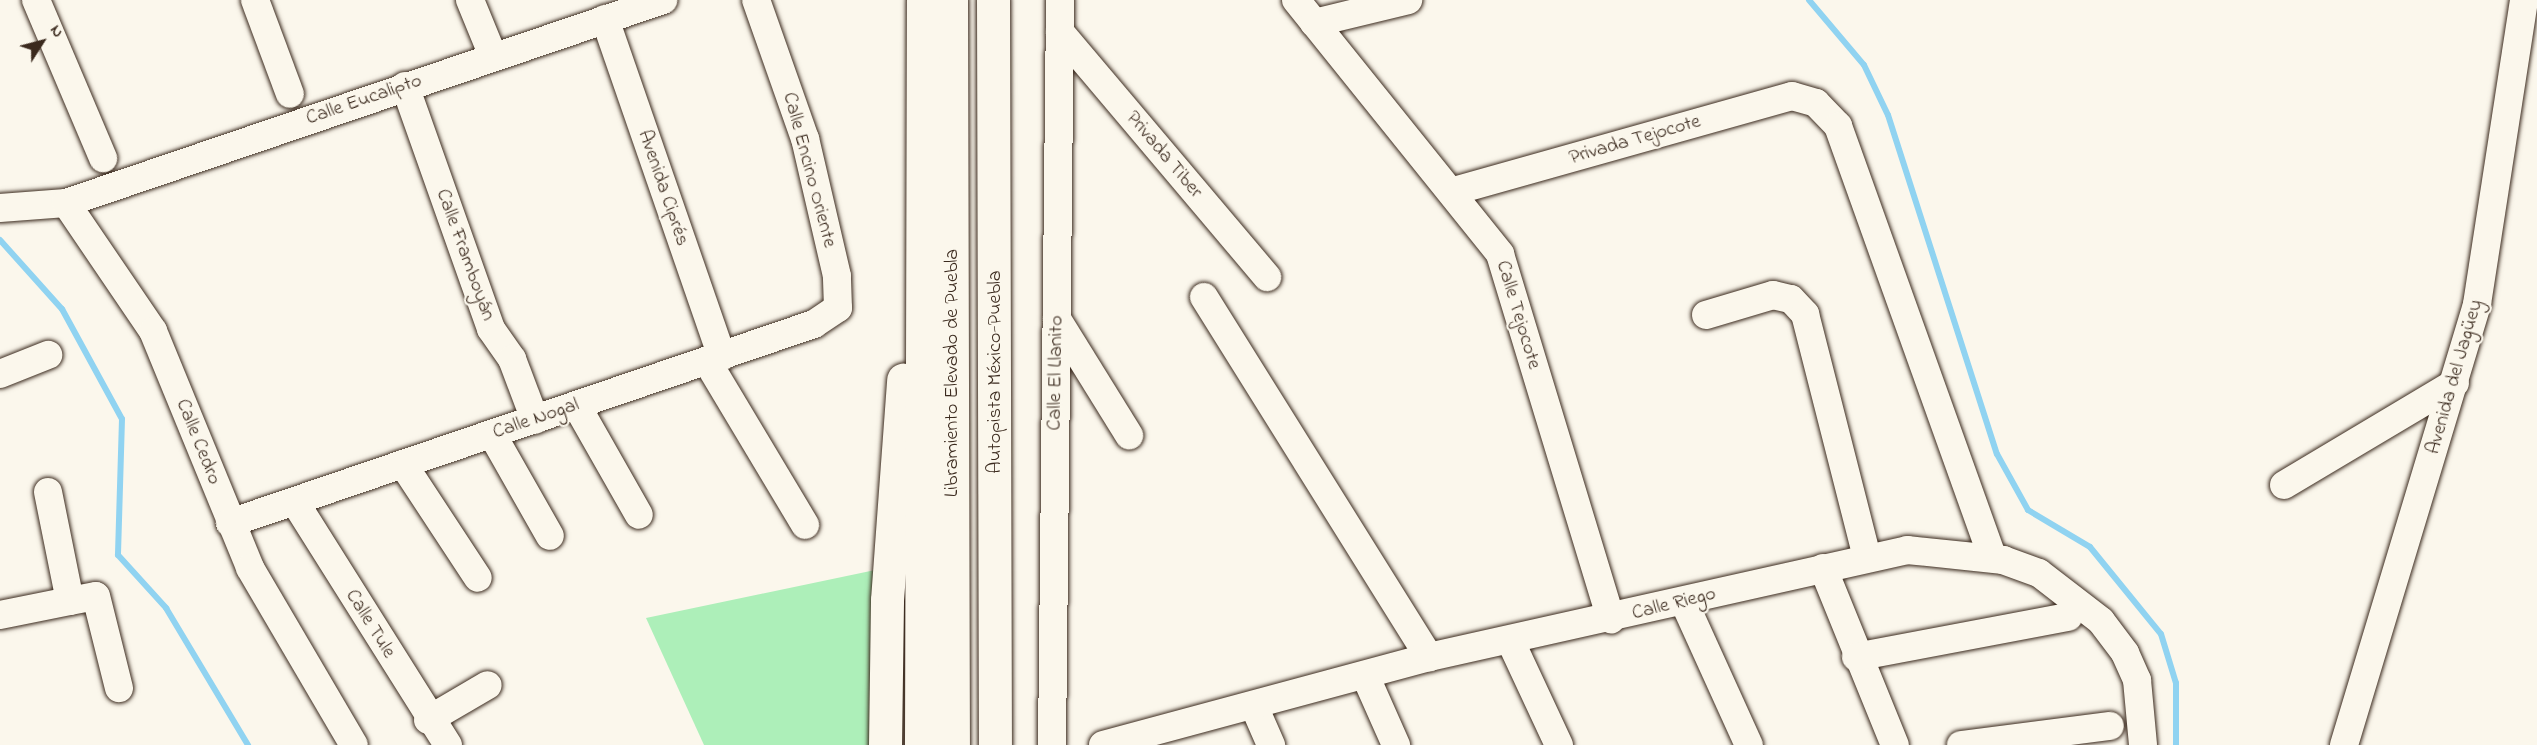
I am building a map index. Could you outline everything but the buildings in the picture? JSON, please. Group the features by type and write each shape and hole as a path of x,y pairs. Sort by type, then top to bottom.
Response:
{"highway":[{"path":"921,745 923,0"},
{"name":"Libramiento Elevado de Puebla","path":"951,0 953,745"},
{"name":"Libramiento Elevado de Puebla","path":"981,0 981,745"},
{"name":"Autopista México-Puebla","path":"993,0 995,745"},
{"path":"885,745 895,461 903,381 922,302"}],"street":[{"path":"36,0 103,158"},
{"path":"255,0 290,94"},
{"path":"470,0 493,56"},
{"name":"Calle Eucalipto","path":"66,203 605,19 634,4 663,0"},
{"name":"Calle Encino Oriente","path":"756,0 805,139 837,276 838,308"},
{"name":"Calle El Llanito","path":"1052,745 1060,0"},
{"name":"Calle Tejocote","path":"1296,0 1454,191 1500,254 1611,619"},
{"path":"1314,23 1408,0"},
{"name":"Avenida del Jagüey","path":"2344,745 2455,383 2486,258 2524,0"},
{"name":"Avenida Ciprés","path":"605,19 715,359 805,525"},
{"name":"Privada Tiber","path":"1060,32 1268,277"},
{"name":"Calle Framboyán","path":"405,86 491,329 512,359 535,420"},
{"name":"Privada Tejocote","path":"1454,191 1792,96 1816,103 1838,126 1993,558"},
{"path":"0,208 66,203"},
{"name":"Calle Cedro","path":"66,203 153,331 230,523 274,617 354,745"},
{"path":"1706,315 1773,295 1791,299 1805,314 1867,558"},
{"path":"1204,297 1429,657"},
{"name":"Calle Nogal","path":"230,523 814,324 838,308"},
{"path":"1057,319 1129,435"},
{"path":"0,374 48,355"},
{"path":"2284,484 2455,383"},
{"path":"577,406 639,515"},
{"path":"492,434 550,536"},
{"path":"403,464 478,578"},
{"path":"48,492 83,598 119,688"},
{"name":"Calle Tule","path":"295,502 428,720 448,745"},
{"name":"Calle Riego","path":"1103,745 1141,740 1429,657 1611,619 1907,550 1993,558 2039,573 2101,621 2126,653 2137,681 2143,745"},
{"path":"1822,568 1856,657 1895,745"},
{"path":"0,615 83,598"},
{"path":"1684,602 1749,745"},
{"path":"1856,657 2068,617"},
{"path":"1510,640 1559,745"},
{"path":"1365,675 1396,745"},
{"path":"428,720 488,685"},
{"path":"1254,706 1271,745"},
{"path":"1961,745 2110,726"}],"green space":[{"path":"880,569 876,745 704,745 646,618"}],"waterway":[{"path":"1809,0 1864,65 1888,115 1997,454 2028,510 2090,547 2161,634 2176,683 2176,745"},
{"path":"0,240 62,309 122,419 118,555 166,608 248,745"}]}
